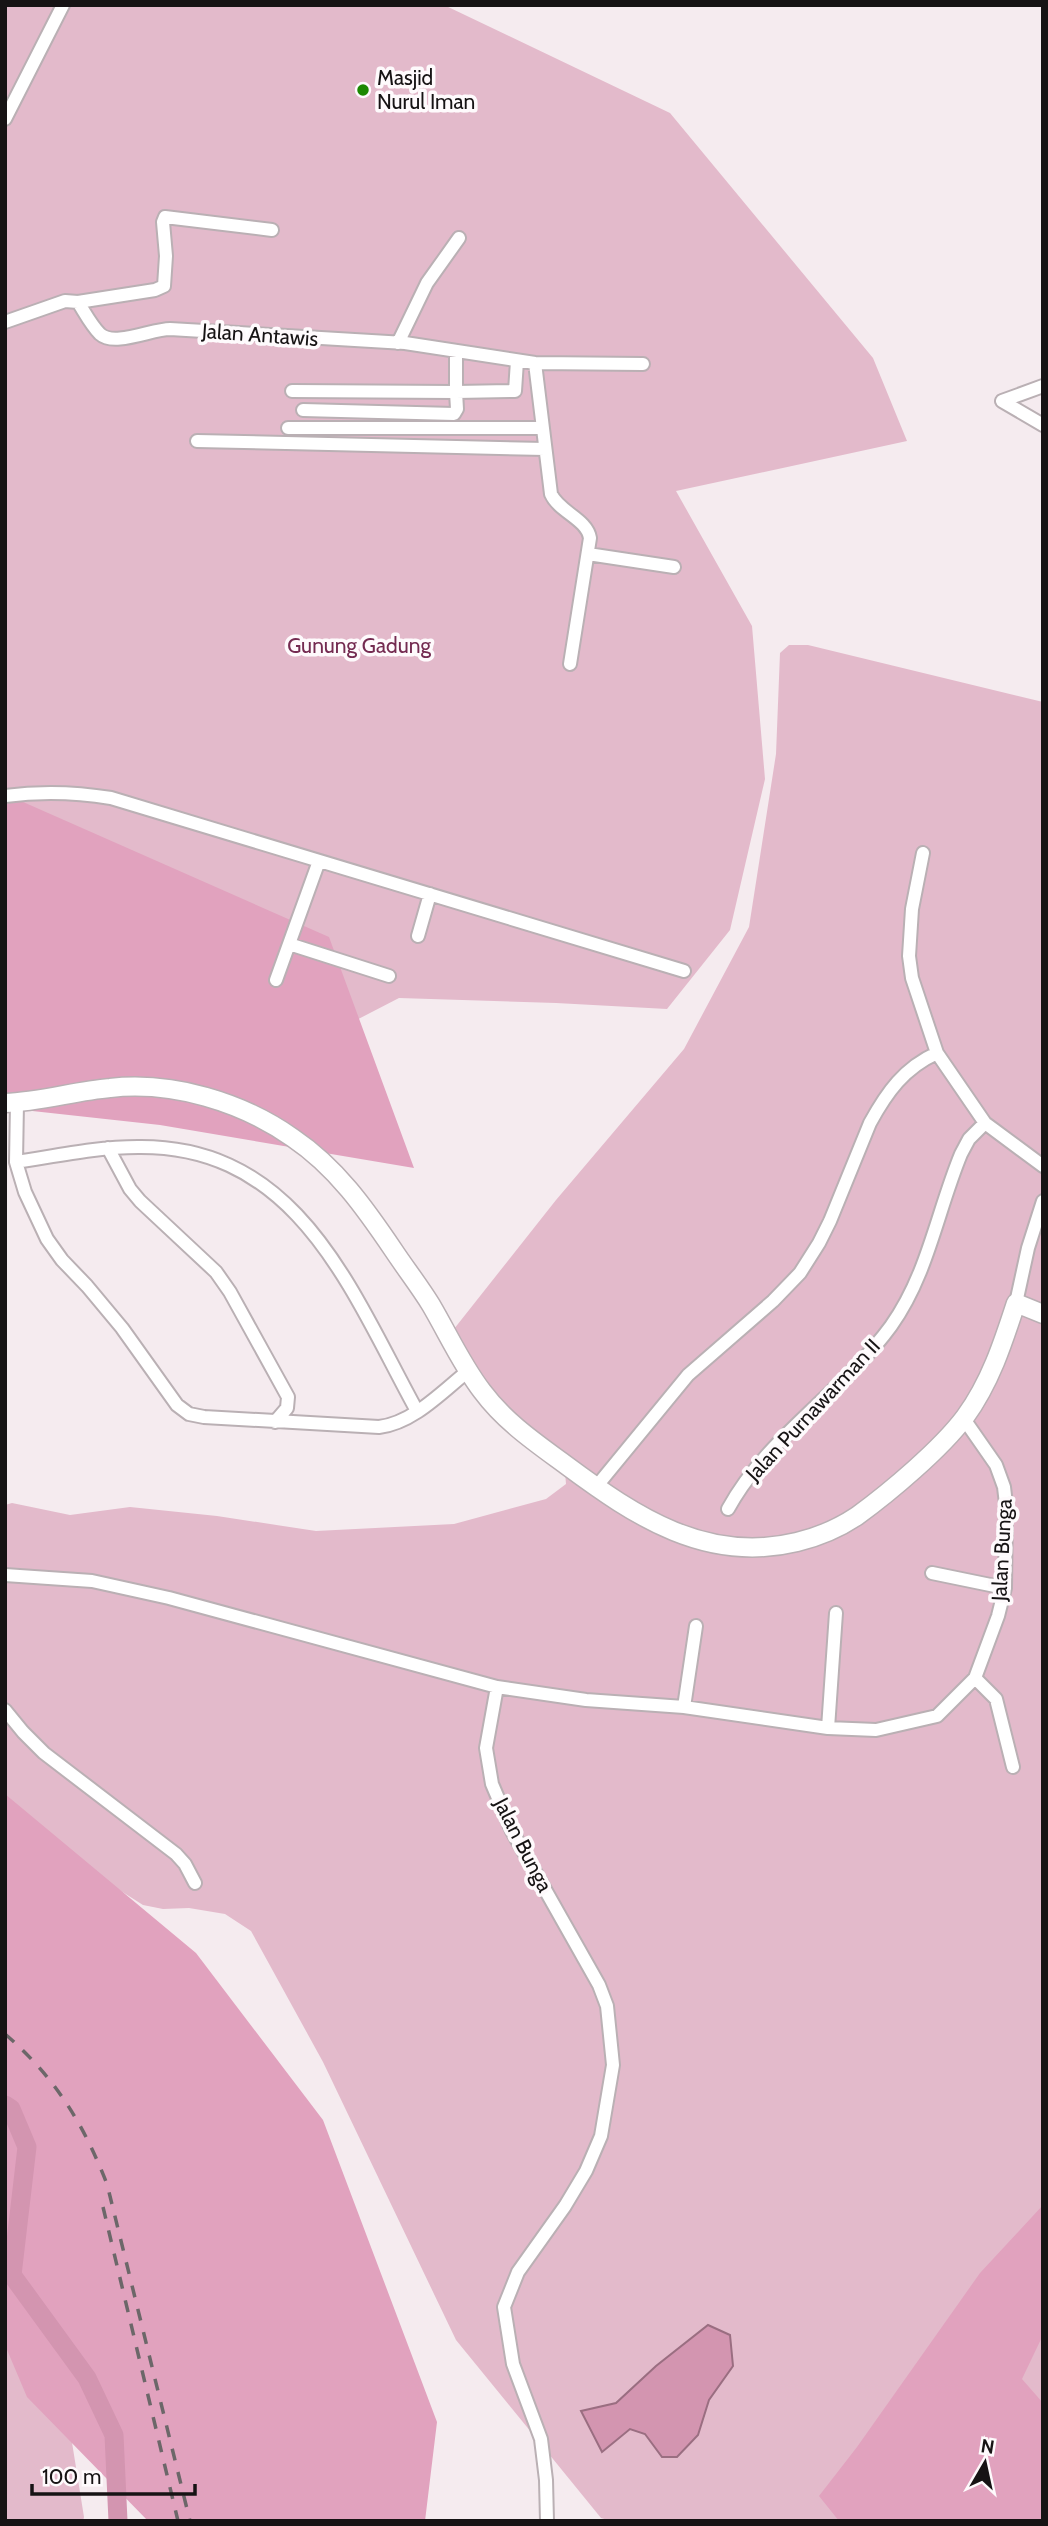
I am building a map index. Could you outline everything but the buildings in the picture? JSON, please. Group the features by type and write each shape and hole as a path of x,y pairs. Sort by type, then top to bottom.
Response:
{"street":[{"path":"5,119 63,5"},
{"path":"5,323 65,301 78,302 155,290 164,286 165,217 272,230"},
{"path":"398,343 427,283 459,238"},
{"name":"Jalan Antawis","path":"78,302 101,334 111,339 162,329 398,343 536,363 643,364"},
{"path":"303,410 454,414 457,409 456,352"},
{"path":"292,391 512,393 517,388 517,361"},
{"path":"536,363 551,494 559,507 589,533 570,664"},
{"path":"1043,386 1002,401 1043,425"},
{"path":"288,428 543,428"},
{"path":"197,441 545,449"},
{"path":"588,554 674,568"},
{"path":"5,796 54,792 111,798 684,971"},
{"path":"923,853 912,909 909,956 915,987 937,1053 985,1123 1043,1167"},
{"path":"276,980 319,861"},
{"path":"418,936 430,894"},
{"path":"289,944 389,976"},
{"path":"596,1487 688,1375 773,1301 800,1272 819,1243 880,1104 904,1072 918,1061 937,1053"},
{"path":"468,1371 400,1423 379,1427 204,1418 189,1413 177,1405 122,1328 47,1239 25,1192 16,1162 11,1103 115,1087 147,1087 186,1092 227,1104 255,1115 293,1138 327,1165 361,1202 430,1303 468,1371 495,1408 514,1427 596,1487 661,1526 712,1545 744,1548 780,1546 813,1538 846,1524 882,1498 964,1419 1000,1354 1043,1201"},
{"name":"Jalan Purnawarman II","path":"728,1509 759,1463 844,1380 892,1325 924,1264 961,1154 969,1139 985,1123"},
{"path":"16,1162 139,1147 191,1153 244,1173 271,1189 291,1207 325,1248 417,1411"},
{"path":"108,1149 130,1189 140,1201 202,1257 230,1292 288,1397 287,1408 275,1422"},
{"path":"1016,1303 1043,1314"},
{"name":"Jalan Bunga","path":"547,2521 541,2439 513,2364 504,2307 518,2272 565,2206 586,2171 601,2136 611,2089 612,2042 607,2006 599,1985 512,1831 492,1784 486,1748 497,1687 586,1700 684,1707 828,1728 876,1730 937,1716 975,1678 998,1616 1004,1588 1004,1487 996,1465 964,1419"},
{"path":"932,1573 1004,1588"},
{"path":"5,1575 92,1581 169,1598 497,1687"},
{"path":"828,1728 836,1613"},
{"path":"684,1707 696,1626"},
{"path":"975,1678 996,1699 1013,1767"},
{"path":"5,1710 44,1753 176,1854 195,1883"}],"green space":[{"name":"Gunung Gadung","path":"5,5 444,5 670,113 873,358 907,441 676,491 752,626 765,779 730,930 667,1009 399,998 283,1058 5,1039"},
{"path":"789,645 808,645 1043,702 1043,2521 611,2521 601,2518 456,2340 323,2062 251,1931 225,1914 143,1905 14,1823 5,1813 5,1505 12,1503 70,1515 130,1507 217,1516 316,1531 454,1524 546,1499 566,1484 565,1472 448,1344 454,1329 556,1200 684,1049 749,927 776,754 780,653"},
{"path":"5,2340 65,2399 83,2521 5,2521"}],"shaded area":[{"path":"5,794 329,937 414,1168 160,1125 5,1108"},
{"path":"5,1794 196,1953 323,2120 437,2422 425,2521 148,2521 27,2397 5,2345"},
{"path":"1043,2205 1043,2335 1022,2379 1043,2403 1043,2521 839,2521 819,2496 857,2447 980,2273"},
{"path":"708,2325 730,2335 733,2366 709,2400 698,2435 677,2457 662,2457 645,2434 630,2429 602,2452 581,2411 616,2403 656,2366"}],"waterway":[{"path":"5,2105 11,2109 27,2147 12,2275 87,2378 114,2435 118,2521"}],"railway":[{"path":"5,2034 39,2067 66,2102 88,2141 107,2184 190,2521"},
{"path":"103,2207 178,2521"}],"place":[{"name":"Masjid Nurul Iman","path":"363,90"}]}
